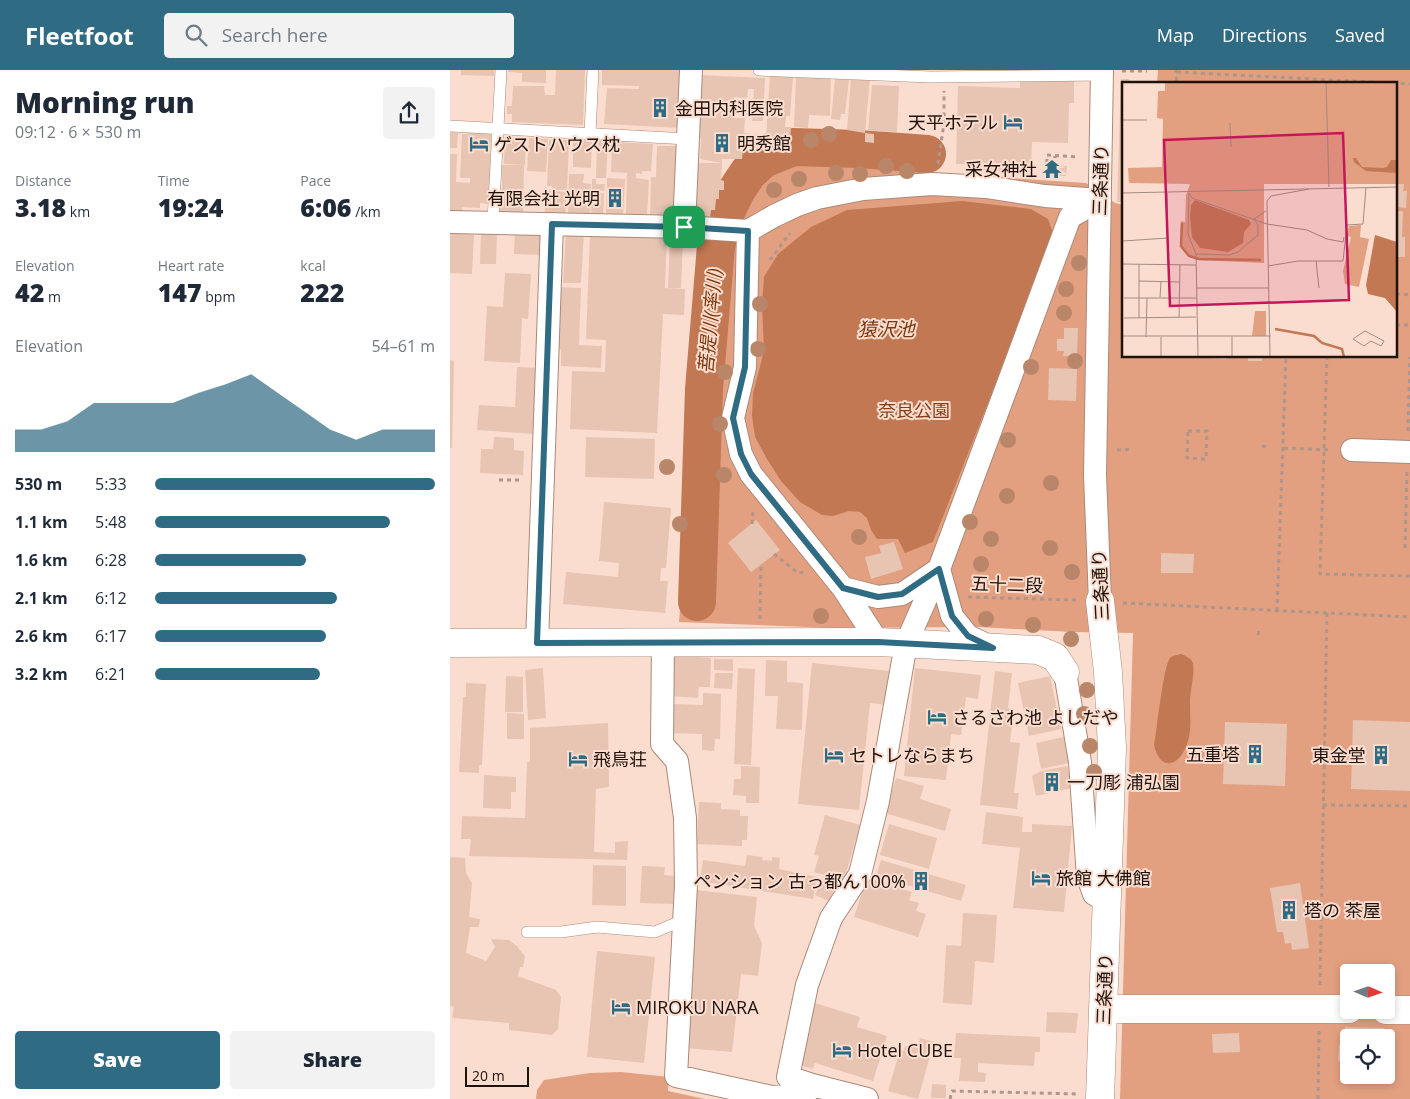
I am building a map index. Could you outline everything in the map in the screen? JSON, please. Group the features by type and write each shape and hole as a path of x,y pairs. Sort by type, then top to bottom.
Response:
{"street":[{"path":"684,227 691,70"},
{"name":"三条通り","path":"1093,1096 1103,1009 1112,748 1108,672 1111,602 1096,475 1100,200 1106,72"},
{"path":"450,222 684,227 745,231 797,205 817,198 863,190 932,184 986,187 1045,196 1100,200"},
{"path":"867,1099 788,1077 807,984 831,918 860,874 878,801 906,644 939,569 1070,217 1100,200"},
{"path":"537,643 552,224"},
{"path":"745,231 745,367 733,418 741,454 751,474 843,588 878,642"},
{"path":"1343,450 1410,452"},
{"path":"843,588 878,597 902,594 939,569"},
{"path":"939,569 952,616 968,636 993,648"},
{"path":"663,642 662,744 677,761 685,818 686,885 676,1076 772,1097 805,1095 812,1085"},
{"path":"450,643 878,642 1038,650 1055,657 1065,672 1080,762 1088,877 1094,894 1106,901"},
{"path":"1103,1009 1340,1009"},
{"path":"1395,1010 1410,1010"}],"lane":[{"path":"493,222 501,70"},
{"path":"590,134 593,70"},
{"path":"759,70 845,71 931,77 1106,72"},
{"path":"450,126 688,139"},
{"path":"527,932 561,932 597,927 655,932 683,920"}],"path":[{"path":"1106,72 1147,71"},
{"path":"1176,71 1374,82"},
{"path":"940,154 944,123 943,76"},
{"path":"1047,163 1047,155 1102,158"},
{"path":"767,264 794,229"},
{"path":"1278,611 1286,358"},
{"path":"1327,358 1320,574 1410,576"},
{"path":"1188,431 1206,432 1206,459 1187,458 1188,431"},
{"path":"1262,446 1267,447"},
{"path":"1284,448 1343,450"},
{"path":"1112,450 1133,450"},
{"path":"499,480 528,480"},
{"path":"774,554 798,573 812,571"},
{"path":"760,565 760,643"},
{"name":"五十二段","path":"946,596 1069,600"},
{"path":"1111,602 1410,617"},
{"path":"1318,1099 1327,613"},
{"path":"1258,635 1259,628"},
{"path":"1323,805 1410,806"},
{"path":"950,1099 952,1091 1093,1096"}],"green space":[{"name":"奈良公園","path":"1158,70 1410,70 1410,1099 1120,1099 1133,633 978,627 832,628 679,622 710,236 735,183 751,165 781,145 796,142 937,149 933,173 1086,183 1115,203 1122,205 1122,358 1398,358 1398,82 1157,82"},
{"path":"621,1072 669,1077 668,1091 705,1099 536,1099 537,1090 544,1080 590,1073"}],"water":[{"name":"猿沢池","path":"962,201 1031,209 1048,219 1054,236 933,542 905,553 898,539 877,539 871,530 867,518 860,512 849,511 833,516 822,515 800,502 781,481 755,437 752,416 753,393 764,351 762,304 764,277 778,254 811,227 847,210"},
{"path":"1181,654 1190,658 1193,663 1189,739 1184,752 1175,762 1165,763 1157,754 1154,745 1167,664 1171,657"}],"building":[{"path":"461,70 494,70 494,76 461,75"},
{"path":"508,70 546,70 546,83 522,82 522,73 508,72"},
{"path":"556,70 585,70 583,125 512,122 512,114 507,114 507,106 512,106 513,86 544,86 545,95 555,95"},
{"path":"602,70 683,70 680,128 604,124 607,88 639,89 639,86 602,85"},
{"path":"699,75 765,78 763,121 752,121 753,115 744,115 744,102 753,102 754,89 748,89 747,98 734,97 733,118 745,118 744,133 760,135 764,143 755,151 743,149 742,159 722,159 722,163 700,159 701,138 694,137"},
{"path":"770,75 793,77 790,116 786,116 785,127 791,127 790,139 766,137"},
{"path":"810,76 831,77 830,116 809,115 808,128 794,127 796,78 810,78"},
{"path":"851,78 870,78 865,133 847,130"},
{"name":"天平ホテル","path":"1020,78 1074,80 1074,103 1069,103 1068,143 1032,142 1031,172 973,170 974,164 956,164 958,86 1020,88"},
{"path":"835,79 849,80 845,114 841,114 840,120 831,119"},
{"path":"1121,79 1129,79 1128,82 1122,82 1122,202 1117,202"},
{"path":"872,85 899,86 897,132 868,131"},
{"path":"450,132 458,133 457,148 450,148"},
{"path":"467,132 491,134 489,204 480,203 480,208 462,207 463,214 450,213 450,154 457,154 456,182 470,183 470,178 460,178 462,134 467,134"},
{"path":"865,133 874,134 874,143 865,142"},
{"path":"505,137 526,138 525,165 504,164"},
{"path":"529,138 548,139 546,172 527,171"},
{"path":"549,140 569,140 567,190 552,190 552,186 547,186"},
{"path":"573,140 592,142 591,168 573,167"},
{"path":"597,140 608,141 606,178 596,178"},
{"path":"612,142 653,144 651,171 642,171 642,174 636,173 636,178 649,180 647,216 626,215 627,173 611,172"},
{"path":"657,146 678,146 673,219 650,218 651,177 656,177"},
{"path":"694,163 722,163 721,180 724,181 724,190 719,190 719,199 716,199 715,210 711,210 710,219 690,218"},
{"path":"502,165 524,165 523,216 500,216 500,204 502,204"},
{"path":"1060,165 1067,166 1066,176 1059,176"},
{"path":"569,174 584,174 583,183 591,184 590,219 568,218"},
{"name":"有限会社 光明","path":"607,178 625,179 623,218 606,217"},
{"path":"592,179 596,179 596,184 605,184 604,191 592,191"},
{"path":"1398,184 1404,184 1403,191 1407,191 1406,208 1398,207"},
{"path":"549,191 567,192 565,219 544,218 545,207 548,207"},
{"path":"592,192 604,193 603,218 591,218"},
{"path":"1398,211 1403,211 1402,237 1405,237 1405,257 1398,257"},
{"path":"481,230 497,231 496,264 480,264"},
{"path":"515,230 544,231 543,255 514,254"},
{"path":"566,231 584,232 581,283 563,283"},
{"path":"450,232 474,235 472,274 450,273"},
{"path":"590,234 667,237 665,288 685,289 684,315 663,314 657,433 570,429 572,371 605,372 606,340 586,339"},
{"path":"670,238 683,239 681,288 668,288"},
{"path":"505,273 531,274 528,319 522,318 520,363 484,361 487,306 503,307"},
{"path":"556,287 581,288 579,345 602,346 601,368 561,366 561,349 554,349"},
{"path":"1064,328 1078,328 1077,356 1063,356 1064,351 1057,351 1057,339 1064,339"},
{"path":"1248,358 1262,358 1262,361 1248,361"},
{"path":"450,360 454,361 452,448 450,448"},
{"path":"517,367 538,368 533,434 477,430 479,405 515,407"},
{"path":"1049,368 1077,369 1076,401 1048,400"},
{"path":"494,437 514,438 514,450 524,451 523,475 480,473 481,449 493,449"},
{"path":"586,437 655,439 654,479 585,477"},
{"path":"604,502 671,508 666,568 661,568 660,581 668,581 665,613 563,604 566,572 618,577 619,563 599,561"},
{"path":"756,520 780,550 751,572 728,543"},
{"path":"894,542 903,569 871,579 865,557 881,553 879,546"},
{"path":"1161,553 1194,554 1193,573 1161,573"},
{"path":"673,655 711,658 710,687 699,687 698,698 670,696"},
{"path":"714,659 733,659 733,671 714,670"},
{"path":"766,660 787,661 787,682 803,683 802,730 776,729 778,696 765,696"},
{"name":"セトレならまち","path":"812,663 890,671 887,705 870,703 859,810 798,804"},
{"path":"543,668 546,718 528,720 525,670"},
{"path":"738,668 755,669 751,765 734,764"},
{"name":"さるさわ池 よしだや","path":"915,668 981,675 978,699 966,697 961,735 951,734 946,780 904,776"},
{"path":"995,671 1012,673 1008,708 1014,709 1010,742 1020,743 1014,793 1019,793 1017,809 980,805"},
{"path":"715,673 733,673 732,689 714,688"},
{"path":"506,676 523,677 523,712 505,712"},
{"path":"1050,676 1061,729 1029,736 1018,683"},
{"path":"466,683 486,684 482,765 479,765 479,773 459,772 463,697 466,697"},
{"path":"703,693 721,694 720,739 715,739 714,751 702,750 702,734 669,733 670,704 703,705"},
{"path":"507,713 524,714 524,739 507,739"},
{"name":"東金堂","path":"1353,720 1410,722 1410,791 1351,789"},
{"name":"五重塔","path":"1225,722 1287,724 1285,786 1223,784"},
{"path":"608,723 609,787 596,789 594,852 615,853 615,842 628,841 627,860 469,856 471,839 461,839 462,816 525,818 527,762 530,762 530,728"},
{"path":"1064,737 1069,763 1041,769 1036,743"},
{"path":"741,766 760,767 759,803 746,803 746,796 733,795 734,779 741,779"},
{"name":"一刀彫 浦弘園","path":"1067,766 1072,788 1036,796 1032,776 1041,771"},
{"path":"484,775 516,777 516,792 511,792 511,809 483,808"},
{"path":"896,778 924,786 920,799 951,809 945,831 885,813"},
{"path":"699,802 721,803 721,809 740,810 740,816 748,816 747,840 742,840 742,846 697,844"},
{"name":"旅館 大佛館","path":"986,812 1023,817 1022,832 1032,832 1032,824 1072,826 1064,912 1013,908 1020,848 982,844"},
{"path":"825,815 860,825 844,880 814,872 819,856 814,855"},
{"path":"889,824 937,838 929,869 880,855"},
{"path":"747,855 763,857 762,860 772,861 772,857 780,858 779,869 817,877 813,899 700,881 703,860 745,866"},
{"path":"450,857 465,858 466,873 472,883 469,917 480,919 479,927 470,927 466,953 486,961 495,947 491,939 509,940 518,947 525,956 523,967 520,967 518,976 556,990 561,997 558,1029 552,1035 509,1030 509,1023 452,1018 454,1007 450,1006"},
{"name":"ペンション 古っ都ん100%","path":"881,860 966,885 961,901 876,876"},
{"path":"593,865 626,866 626,906 592,905"},
{"path":"642,866 665,867 664,875 675,876 673,904 640,903"},
{"path":"867,877 912,892 909,900 919,903 916,911 926,914 918,937 854,917"},
{"path":"823,878 837,884 829,901 815,895"},
{"name":"塔の 茶屋","path":"1300,883 1309,948 1292,950 1291,943 1285,944 1283,932 1277,932 1270,888"},
{"path":"697,890 757,897 754,926 762,943 758,976 741,974 732,1052 685,1048"},
{"path":"963,913 997,915 994,963 975,961 972,1005 943,1003 946,945 961,946"},
{"name":"MIROKU NARA","path":"597,951 655,957 644,1063 587,1057"},
{"name":"Hotel CUBE","path":"815,1003 860,1017 857,1027 887,1036 873,1081 815,1063 813,1069 796,1064"},
{"path":"1047,1012 1078,1013 1076,1033 1046,1032"},
{"path":"1345,1027 1384,1028 1384,1029 1345,1029"},
{"path":"956,1033 1040,1037 1040,1052 1035,1052 1034,1066 978,1063 978,1072 986,1073 985,1082 959,1081 961,1058 954,1058"},
{"path":"1239,1033 1240,1052 1213,1053 1212,1034"},
{"path":"920,1038 934,1042 918,1099 888,1091 900,1050 904,1051 905,1046 911,1047 912,1044 918,1046"},
{"path":"1339,1045 1340,1061 1338,1061"},
{"path":"932,1084 946,1085 946,1098 931,1098"}],"waterway":[{"name":"菩提川(率川)","path":"697,602 704,389 716,246 724,216 736,191 748,173 763,159 793,147 927,154"}],"place":[{"name":"金田内科医院","path":"660,108"},
{"name":"天平ホテル","path":"1013,122"},
{"name":"明秀館","path":"722,143"},
{"name":"ゲストハウス枕","path":"479,144"},
{"name":"采女神社","path":"1052,169"},
{"name":"有限会社 光明","path":"615,198"},
{"name":"さるさわ池 よしだや","path":"937,717"},
{"name":"五重塔","path":"1255,754"},
{"name":"セトレならまち","path":"834,755"},
{"name":"東金堂","path":"1381,755"},
{"name":"飛鳥荘","path":"578,759"},
{"name":"一刀彫 浦弘園","path":"1052,782"},
{"name":"旅館 大佛館","path":"1041,878"},
{"name":"ペンション 古っ都ん100%","path":"921,881"},
{"name":"塔の 茶屋","path":"1289,910"},
{"name":"MIROKU NARA","path":"621,1007"},
{"name":"Hotel CUBE","path":"842,1050"}],"route":[{"path":"552,224 684,227 748,231 745,367 733,418 741,454 751,474 843,588 878,597 902,594 939,569 952,616 968,636 993,648 878,642 537,643 552,224"}]}
